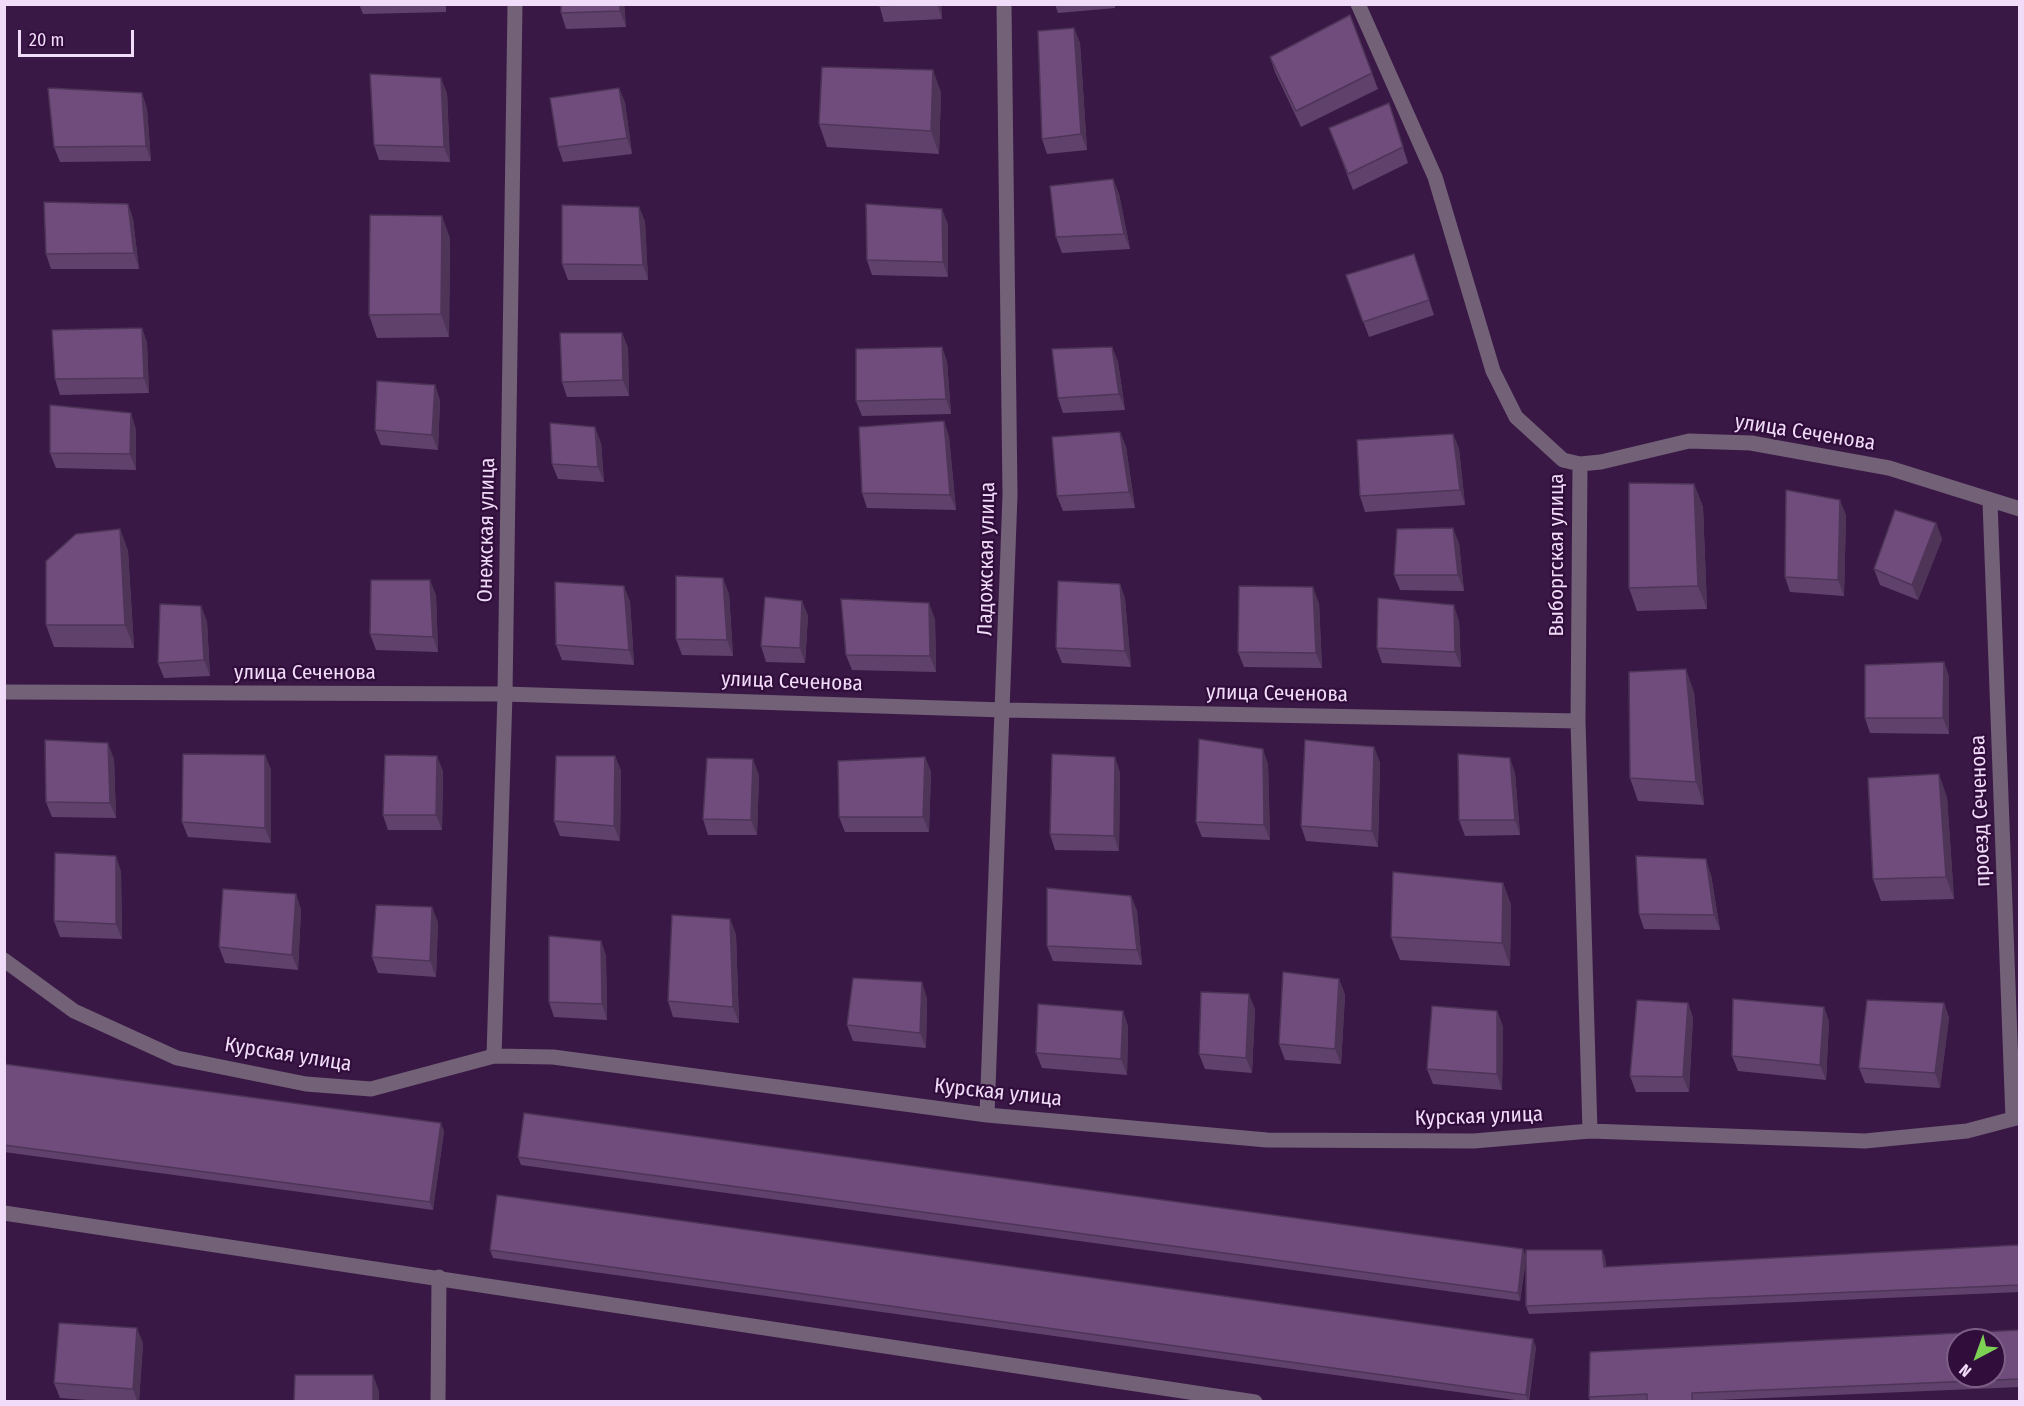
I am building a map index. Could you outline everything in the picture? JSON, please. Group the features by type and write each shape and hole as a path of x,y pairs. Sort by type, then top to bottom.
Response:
{"street":[{"name":"Онежская улица","path":"494,1056 505,694 515,4"},
{"name":"Ладожская улица","path":"987,1114 1004,710 1010,495 1004,4"},
{"name":"Выборгская улица","path":"1358,4 1435,177 1493,371 1516,417 1563,459 1580,464 1578,721 1590,1131"},
{"name":"улица Сеченова","path":"1580,464 1689,441 1751,443 1888,468 1990,502 2019,509"},
{"name":"проезд Сеченова","path":"1990,502 2016,1118"},
{"name":"улица Сеченова","path":"4,692 505,694 1004,710 1578,721"},
{"name":"Курская улица","path":"4,960 74,1011 177,1058 306,1084 371,1089 494,1056 553,1057 987,1114 1267,1140 1474,1141 1590,1131 1865,1141 1967,1131 2016,1118"},
{"path":"4,1213 1255,1401"},
{"path":"438,1401 439,1277"}],"building":[{"path":"561,4 620,4 620,11 561,13"},
{"path":"879,4 913,4 879,6"},
{"path":"1350,15 1372,73 1296,111 1270,57"},
{"path":"1074,28 1081,134 1042,139 1038,31"},
{"path":"822,67 933,70 931,131 819,124"},
{"path":"370,74 441,78 444,147 374,145"},
{"path":"48,88 142,93 146,146 54,147"},
{"path":"619,88 627,138 558,147 550,98"},
{"path":"1389,103 1403,147 1348,174 1329,128"},
{"path":"1113,179 1124,234 1056,237 1050,186"},
{"path":"44,202 128,204 134,253 46,254"},
{"path":"866,204 942,209 943,262 867,260"},
{"path":"562,205 639,207 643,265 562,264"},
{"path":"370,215 442,216 441,314 369,315"},
{"path":"1414,254 1429,300 1363,322 1346,275"},
{"path":"142,328 144,378 55,379 52,330"},
{"path":"560,333 622,333 623,380 562,382"},
{"path":"942,347 946,399 856,401 856,349"},
{"path":"1112,347 1119,394 1058,398 1052,349"},
{"path":"377,381 435,385 432,435 375,430"},
{"path":"50,405 131,413 130,454 50,453"},
{"path":"944,421 950,495 862,493 859,427"},
{"path":"550,423 595,427 598,467 552,464"},
{"path":"1120,432 1129,492 1057,496 1052,437"},
{"path":"1453,434 1460,490 1360,496 1357,440"},
{"path":"1629,483 1694,484 1698,586 1629,588"},
{"path":"1786,490 1840,500 1838,580 1785,577"},
{"path":"1895,510 1936,523 1912,585 1874,569"},
{"path":"1453,528 1458,575 1394,575 1397,529"},
{"path":"120,529 125,625 46,625 46,561 76,534"},
{"path":"676,576 723,578 727,640 676,639"},
{"path":"371,580 430,580 433,637 370,634"},
{"path":"1058,581 1120,584 1125,651 1056,648"},
{"path":"555,582 624,586 629,650 556,645"},
{"path":"1239,586 1313,587 1316,653 1238,652"},
{"path":"765,597 802,601 800,648 761,646"},
{"path":"1378,598 1454,605 1455,652 1377,648"},
{"path":"841,599 929,603 930,656 846,655"},
{"path":"160,604 201,606 204,660 158,663"},
{"path":"1944,662 1943,718 1865,718 1865,665"},
{"path":"1686,669 1696,782 1630,778 1629,672"},
{"path":"1199,739 1263,749 1264,825 1196,822"},
{"path":"45,740 108,743 110,803 46,802"},
{"path":"1305,740 1374,747 1372,831 1301,826"},
{"path":"183,754 265,755 265,828 182,822"},
{"path":"1052,754 1115,757 1114,836 1050,834"},
{"path":"1458,754 1510,758 1515,820 1459,820"},
{"path":"385,755 437,756 436,815 383,815"},
{"path":"556,756 615,756 614,826 554,821"},
{"path":"925,757 923,817 839,817 838,761"},
{"path":"707,758 753,759 751,820 703,819"},
{"path":"1939,774 1946,877 1873,879 1868,778"},
{"path":"55,853 116,856 116,924 54,921"},
{"path":"1636,856 1706,859 1714,915 1639,914"},
{"path":"1393,872 1503,883 1502,943 1391,937"},
{"path":"1047,888 1131,896 1137,950 1047,946"},
{"path":"223,889 296,894 292,955 219,947"},
{"path":"376,905 432,907 430,961 372,957"},
{"path":"672,915 730,919 733,1007 668,1001"},
{"path":"549,936 601,941 602,1004 549,1002"},
{"path":"1283,972 1339,979 1335,1049 1279,1044"},
{"path":"853,978 922,982 920,1033 847,1025"},
{"path":"1201,992 1249,994 1246,1058 1199,1054"},
{"path":"1733,999 1824,1007 1820,1065 1732,1056"},
{"path":"1637,1000 1688,1003 1683,1077 1630,1076"},
{"path":"1867,1000 1944,1003 1935,1073 1859,1068"},
{"path":"1038,1004 1123,1011 1121,1059 1036,1053"},
{"path":"1432,1006 1497,1011 1497,1074 1427,1069"},
{"path":"4,1064 441,1123 430,1202 4,1145"},
{"path":"524,1113 1523,1249 1518,1293 518,1157"},
{"path":"497,1195 1533,1339 1526,1395 490,1250"},
{"path":"2019,1245 2019,1285 1526,1306 1526,1250 1602,1250 1604,1267"},
{"path":"59,1323 137,1328 133,1389 54,1383"},
{"path":"2019,1330 2019,1379 2006,1380 2006,1331"},
{"path":"1946,1334 1946,1382 1692,1393 1692,1401 1647,1401 1647,1394 1589,1397 1590,1352"},
{"path":"295,1375 373,1375 373,1401 294,1401"}]}
